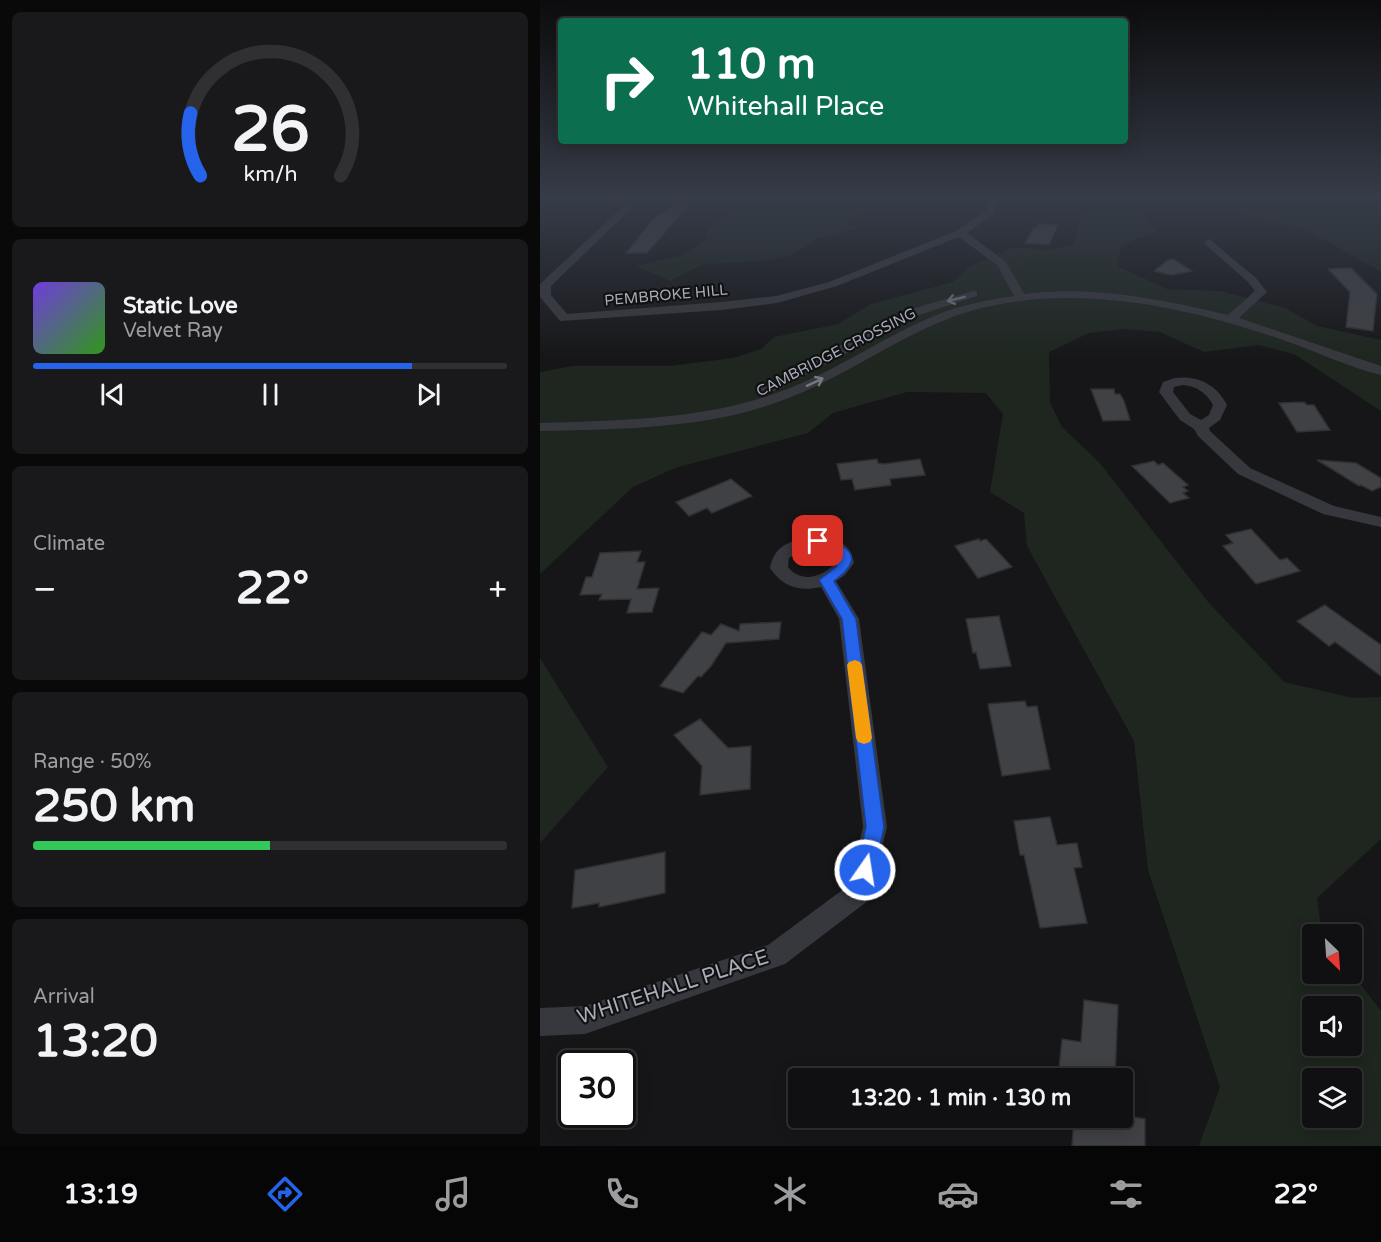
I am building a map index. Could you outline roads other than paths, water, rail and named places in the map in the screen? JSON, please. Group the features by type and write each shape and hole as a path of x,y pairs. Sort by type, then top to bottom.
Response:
{"street":[{"name":"PEMBROKE HILL","path":"580,252 546,285 545,296 564,318 721,306 777,299 833,284 911,252"},
{"path":"986,252 1002,264 1017,292"},
{"path":"1221,252 1252,280 1261,292 1235,316"},
{"name":"CAMBRIDGE CROSSING","path":"540,427 625,424 717,414 784,395 816,382 932,319 1017,292 1124,298 1235,316 1381,360"},
{"name":"CAMBRIDGE CROSSING","path":"1235,316 1381,371"},
{"path":"1201,427 1203,433 1244,471 1329,510 1381,522"},
{"name":"WHITEHALL PLACE","path":"540,1022 585,1020 776,956 860,892 875,827 849,619 826,580"}]}
